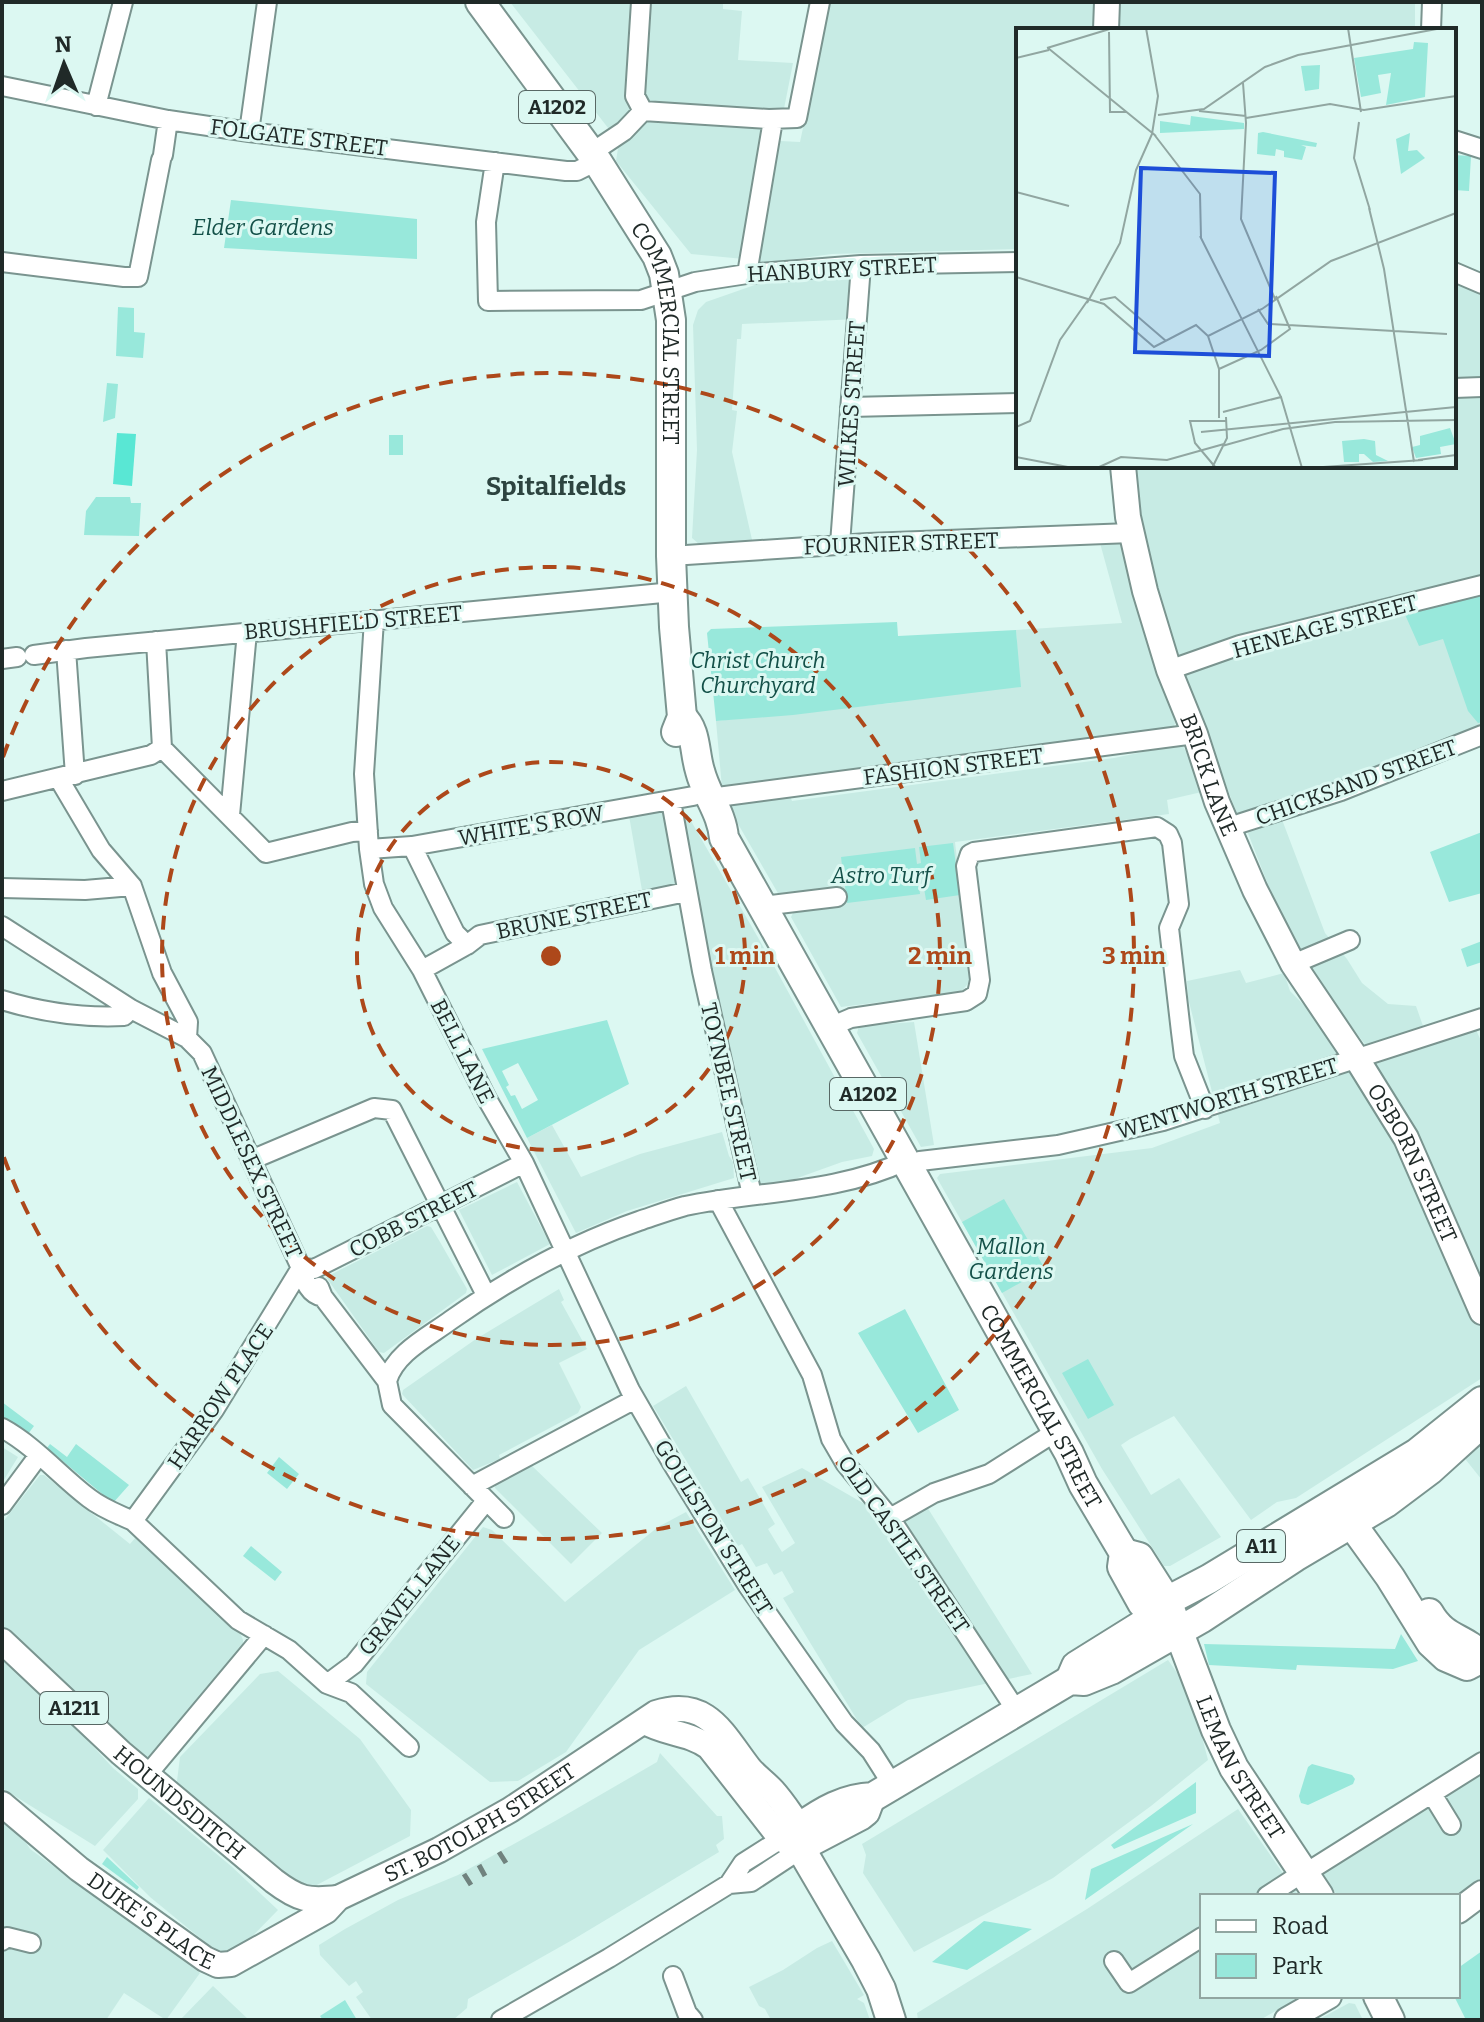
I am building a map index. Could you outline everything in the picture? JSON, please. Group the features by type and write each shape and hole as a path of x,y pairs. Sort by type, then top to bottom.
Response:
{"highway":[{"name":"COMMERCIAL STREET","path":"480,2 594,157 657,256 668,293 673,592 682,717 691,726 699,769 691,798 708,827 724,838 1057,1431 1098,1511 1124,1553 1139,1557 1163,1614"},
{"name":"A11","path":"1163,1614 1295,1557 1482,1401"},
{"name":"A11","path":"794,1838 823,1811 882,1790 1078,1669 1084,1681 1111,1670 1163,1614 1209,1579 1430,1470 1482,1423"},
{"path":"1349,1509 1383,1537 1434,1622 1444,1633 1473,1646 1482,1657"},
{"path":"1078,1669 1095,1638 1163,1614"},
{"name":"LEMAN STREET","path":"1163,1614 1227,1756 1309,1881"},
{"path":"794,1838 851,1930 881,1989 891,2020"},
{"path":"1379,1998 1390,2020"}],"main road":[{"path":"1106,28 1107,2"},
{"name":"BRICK LANE","path":"1123,468 1131,533 1145,591 1169,670 1195,734 1217,802 1255,890 1293,964 1357,1059"},
{"name":"OSBORN STREET","path":"1357,1059 1406,1138 1482,1312"},
{"name":"HOUNDSDITCH","path":"2,1641 147,1775 296,1897 311,1901 338,1898"},
{"name":"ST. BOTOLPH STREET","path":"311,1919 326,1911 338,1898 439,1850 510,1810 656,1713 672,1709 687,1710 712,1721 723,1731 754,1773 775,1794 794,1838"},
{"name":"DUKE'S PLACE","path":"2,1804 79,1869 205,1959 218,1965 237,1961 311,1919"},
{"path":"1460,1910 1482,1893"},
{"path":"1287,2020 1326,1998"}],"street":[{"path":"96,106 123,2"},
{"path":"249,132 267,2"},
{"path":"641,2 635,96 643,111"},
{"path":"643,111 773,120 797,118 820,2"},
{"path":"1431,28 1432,2"},
{"name":"FOLGATE STREET","path":"2,86 168,120 566,171 577,171 594,157"},
{"path":"594,157 643,111"},
{"path":"2,262 138,277 168,120"},
{"path":"747,274 773,120"},
{"path":"1456,141 1482,149"},
{"name":"HANBURY STREET","path":"495,162 486,222 488,301 641,300 695,282 747,274 861,265 1016,262"},
{"name":"WILKES STREET","path":"840,544 861,265"},
{"path":"1456,273 1482,284"},
{"path":"1456,388 1482,387"},
{"path":"850,407 1016,403"},
{"name":"FOURNIER STREET","path":"671,556 840,544 1131,533"},
{"name":"HENEAGE STREET","path":"1169,670 1240,645 1482,585"},
{"name":"BRUSHFIELD STREET","path":"17,657 673,592"},
{"name":"BELL LANE","path":"374,620 364,774 374,884 383,908 422,970 487,1099 524,1163 562,1240 564,1251"},
{"path":"230,815 247,632"},
{"path":"156,641 162,748 230,815"},
{"path":"66,650 67,777 101,850 132,886 162,973 188,1022 187,1038"},
{"name":"FASHION STREET","path":"691,798 1195,734"},
{"name":"CHICKSAND STREET","path":"1229,827 1341,791 1482,735"},
{"path":"2,791 151,755 162,748"},
{"name":"WHITE'S ROW","path":"230,815 266,853 352,832 368,840 412,846 691,798"},
{"name":"TOYNBEE STREET","path":"691,798 686,892 752,1195"},
{"path":"830,1027 851,1018 966,1001 977,994 980,980 966,866 970,854 979,850 1157,827 1168,834 1172,843 1179,904 1169,928 1173,970 1184,1056 1205,1109"},
{"path":"412,846 455,933 467,945"},
{"path":"2,888 85,890 132,886"},
{"name":"BRUNE STREET","path":"422,970 480,935 686,892"},
{"path":"762,906 837,897"},
{"name":"MIDDLESEX STREET","path":"2,926 131,1009 187,1038 202,1053 301,1268 316,1280 323,1297 387,1381 392,1405 504,1518"},
{"path":"1293,964 1350,940"},
{"path":"2,1000 33,1009 79,1014 124,1016 131,1009"},
{"name":"WENTWORTH STREET","path":"387,1381 391,1366 486,1295 564,1251 681,1207 838,1182 920,1161 1058,1145 1205,1109 1482,1018"},
{"path":"251,1160 374,1108 392,1110 486,1295"},
{"name":"COBB STREET","path":"301,1268 314,1269 524,1163"},
{"name":"OLD CASTLE STREET","path":"718,1200 812,1375 831,1439 845,1463 890,1518 1016,1710"},
{"name":"GOULSTON STREET","path":"564,1251 635,1399 748,1586 844,1723 871,1751 882,1790"},
{"name":"HARROW PLACE","path":"133,1521 214,1410 301,1268"},
{"path":"472,1486 635,1399"},
{"path":"2,1428 89,1498 113,1514 133,1521 238,1620 289,1650 327,1684 351,1693 409,1747"},
{"path":"890,1518 945,1488 989,1474 1057,1431"},
{"path":"2,1505 39,1455"},
{"name":"GRAVEL LANE","path":"327,1684 354,1664 486,1501"},
{"path":"147,1775 264,1635"},
{"path":"1273,1894 1309,1881 1482,1762"},
{"path":"1432,1794 1451,1825"},
{"path":"501,2020 729,1884 751,1882 794,1838"},
{"path":"2,1941 7,1937 31,1943"},
{"path":"1114,1961 1129,1983 1200,1938"},
{"path":"673,1976 687,2013 693,2020"}],"shaded area":[{"path":"510,2 723,2 723,9 742,11 738,60 793,63 781,124 744,259 691,254 616,161 619,142"},
{"path":"830,2 1097,2 1094,28 1016,28 1016,249 832,254 758,264 780,141 800,142"},
{"path":"1115,2 1415,2 1415,28 1114,28"},
{"path":"860,277 859,319 742,324 741,339 737,339 732,410 737,411 732,452 753,544 699,544 692,538 697,450 693,325 698,310 706,302 766,281"},
{"path":"1456,284 1482,295 1482,727 1396,764 1238,816 1187,688 1143,548 1130,468 1456,468"},
{"path":"117,433 136,434 132,486 113,484"},
{"path":"1128,541 1175,723 1173,729 722,788 716,721 892,703 1017,645 1016,630 1122,623 1100,543"},
{"path":"1182,744 1206,791 1167,800 1169,814 955,842 971,980 961,992 841,1007 791,917 794,911 839,905 779,895 730,810 733,805 790,796 792,801 1114,758"},
{"path":"662,805 667,811 678,884 674,889 643,896 628,810"},
{"path":"681,814 687,814 768,955 874,1149 872,1156 842,1162 761,1191 754,1181 713,1009"},
{"path":"1281,817 1325,933 1362,983 1388,1004 1416,1006 1423,1026 1367,1047 1293,949 1246,828"},
{"path":"1240,970 1246,983 1284,973 1290,991 1357,1059 1472,1021 1482,1043 1482,1378 1296,1498 1277,1502 1251,1520 1174,1416 1130,1439 1121,1445 1151,1495 1179,1478 1221,1537 1170,1566 1164,1566 1102,1469 937,1178 940,1174 1152,1148 1220,1123 1188,998 1187,981"},
{"path":"914,1022 934,1145 921,1147 857,1033 859,1026"},
{"path":"552,1125 581,1177 640,1154 722,1132 733,1162 734,1178 627,1211 576,1233 527,1138"},
{"path":"517,1182 550,1244 492,1275 459,1210"},
{"path":"427,1226 431,1227 440,1242 467,1289 466,1293 384,1353 379,1352 326,1277"},
{"path":"559,1289 564,1300 561,1302 587,1349 559,1363 581,1407 578,1413 499,1455 500,1459 473,1470 402,1394 403,1390 476,1339"},
{"path":"686,1386 741,1482 748,1478 775,1524 768,1529 782,1552 795,1543 762,1487 802,1468 889,1518 922,1499 1032,1674 908,1700 862,1728 783,1598 794,1592 782,1571 774,1575 767,1563 756,1567 742,1544 738,1546 653,1406"},
{"path":"1482,1438 1482,1480 1462,1455"},
{"path":"2,1447 18,1457 2,1483"},
{"path":"531,1465 602,1533 571,1564 495,1488 495,1483"},
{"path":"40,1475 44,1475 130,1544 136,1537 239,1630 243,1640 243,1644 146,1765 2,1629 2,1523"},
{"path":"686,1512 735,1590 639,1650 566,1752 518,1781 490,1782 366,1684 367,1672 483,1527 492,1530 565,1602 658,1527"},
{"path":"2,1657 138,1789 138,1799 95,1846 2,1788"},
{"path":"1168,1660 1190,1691 1208,1760 1053,1878 914,1952 863,1873 866,1855 862,1844"},
{"path":"278,1671 360,1739 411,1810 410,1836 311,1888 300,1884 176,1789 180,1757 260,1674"},
{"path":"660,1753 717,1816 722,1816 724,1839 716,1845 719,1852 468,1999 467,2008 453,2020 372,2020 356,1997 363,1992 356,1981 349,1986 320,1955 319,1945 345,1929 398,1900 458,1875 557,1820 657,1762"},
{"path":"1482,1767 1482,1882 1460,1897 1460,1894 1337,1894 1322,1874"},
{"path":"149,1798 231,1866 278,1910 228,1961 150,1897 103,1850"},
{"path":"1238,1809 1298,1894 1200,1894 1200,1998 1298,1998 1260,2020 918,2020 917,2013 1087,1909"},
{"path":"2,1818 20,1833 30,1849 200,1973 166,2020 124,1993 106,2020 2,2020"},
{"path":"832,1941 864,1995 857,1999 864,2003 870,2020 771,2020 749,1987"},
{"path":"213,1986 249,2020 180,2020"},
{"path":"1349,2003 1355,2004 1363,2020 1318,2020"}],"green space":[{"path":"1456,155 1471,156 1469,191 1456,190"},
{"name":"Elder Gardens","path":"231,200 417,219 417,259 224,248"},
{"path":"118,307 134,308 134,332 145,333 143,358 116,356"},
{"path":"107,383 118,384 115,418 103,422"},
{"path":"389,435 403,435 403,455 389,455"},
{"path":"96,497 130,497 131,503 141,503 139,536 84,535 86,511"},
{"path":"1482,590 1482,722 1478,723 1468,711 1443,639 1419,646 1403,610"},
{"name":"Christ Church Churchyard","path":"897,622 898,636 1016,630 1021,687 793,715 716,721 707,633 711,629"},
{"path":"1482,832 1482,893 1449,902 1430,852"},
{"name":"Astro Turf","path":"953,843 960,895 926,900 922,876 918,877 920,894 847,903 845,886 841,886 841,857 915,848 917,864 921,863 919,847"},
{"path":"1482,941 1482,962 1467,967 1461,949"},
{"path":"607,1020 629,1084 527,1138 482,1049","holes":["518,1063 538,1100 522,1109 515,1095 511,1096 506,1087 509,1085 502,1071"]},
{"name":"Mallon Gardens","path":"1004,1199 1045,1269 1002,1293 962,1222"},
{"path":"905,1309 959,1410 918,1433 858,1333"},
{"path":"1088,1359 1114,1405 1088,1419 1062,1373"},
{"path":"2,1402 34,1426 28,1434 2,1417"},
{"path":"50,1444 67,1457 76,1444 129,1485 113,1503 47,1448"},
{"path":"279,1457 299,1474 287,1489 267,1473"},
{"path":"251,1546 282,1572 275,1581 243,1556"},
{"path":"1401,1634 1418,1661 1393,1669 1297,1665 1296,1670 1209,1665 1204,1644 1395,1649"},
{"path":"1312,1764 1352,1775 1355,1779 1353,1784 1308,1805 1301,1803 1299,1796 1308,1767"},
{"path":"1196,1782 1196,1813 1114,1849 1111,1845"},
{"path":"1193,1824 1085,1900 1091,1869"},
{"path":"107,1857 139,1887 137,1890 102,1864"},
{"path":"984,1921 1032,1929 967,1970 932,1962"},
{"path":"1482,1951 1482,2020 1466,2020 1455,1998 1460,1998 1460,1967"},
{"path":"345,2000 357,2020 323,2020 320,2016"}],"railway":[{"path":"499,1852 506,1863"},
{"path":"479,1865 485,1876"},
{"path":"464,1874 471,1885"}],"district":[{"name":"Spitalfields","path":"556,486"}]}
